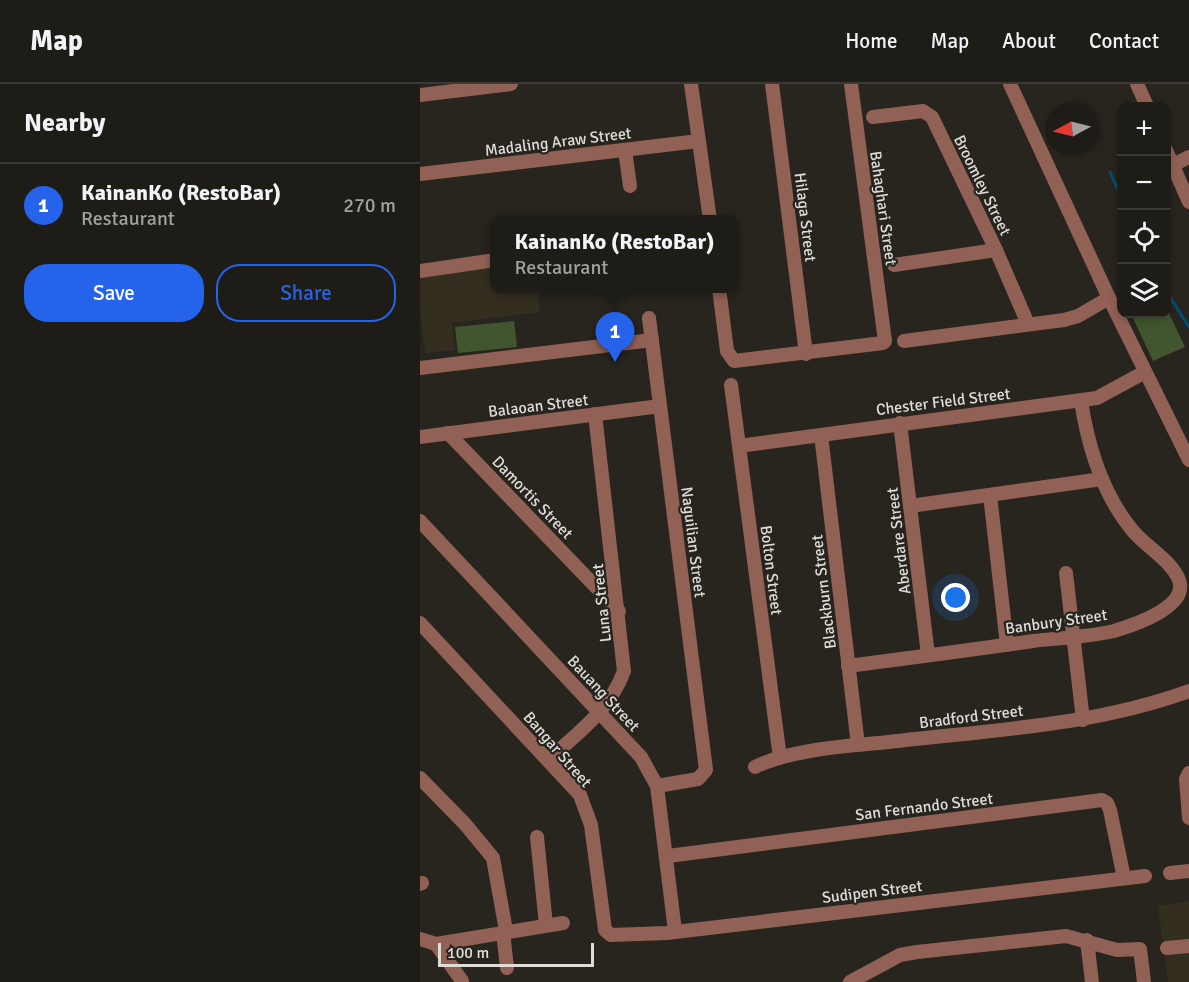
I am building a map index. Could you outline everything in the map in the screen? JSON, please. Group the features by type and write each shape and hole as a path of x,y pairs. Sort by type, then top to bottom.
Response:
{"street":[{"path":"420,95 511,84"},
{"path":"691,84 709,215"},
{"name":"Hilaga Street","path":"772,84 806,354"},
{"name":"Bahaghari Street","path":"806,354 884,343 885,337 851,84"},
{"path":"1010,84 1109,297 1189,460"},
{"path":"1141,85 1146,102"},
{"name":"Broomley Street","path":"873,117 923,111 932,117 996,250 1028,324"},
{"name":"Madaling Araw Street","path":"420,174 699,141"},
{"path":"625,150 630,186"},
{"path":"1169,156 1189,202"},
{"path":"1173,165 1189,157"},
{"path":"894,265 996,250"},
{"path":"420,271 490,261"},
{"path":"720,293 727,351 734,361 806,354"},
{"path":"904,341 1078,316 1109,297"},
{"name":"Naguilian Street","path":"649,318 706,770 698,779 657,786"},
{"path":"420,368 652,340"},
{"name":"Chester Field Street","path":"739,446 1098,398 1145,372"},
{"name":"Bolton Street","path":"731,386 780,758"},
{"name":"Banbury Street","path":"848,666 1114,631 1167,609 1180,591 1179,580 1132,530 1102,479 1089,444 1081,401"},
{"name":"Balaoan Street","path":"420,438 660,406"},
{"name":"Luna Street","path":"548,760 600,713 613,696 624,671 595,414"},
{"name":"Aberdare Street","path":"900,423 928,655"},
{"name":"Damortis Street","path":"448,433 619,611"},
{"name":"Blackburn Street","path":"821,435 858,745"},
{"path":"910,506 1102,479"},
{"path":"990,495 1006,645"},
{"name":"Bauang Street","path":"420,521 641,757 657,786 668,856 675,931"},
{"path":"1066,573 1083,720"},
{"name":"Bangar Street","path":"420,623 580,795 591,825 605,930"},
{"name":"Bradford Street","path":"755,767 780,758 858,745 1083,720 1149,706 1189,691"},
{"path":"1189,773 1186,779 1189,819"},
{"path":"420,778 465,824 493,858 507,968"},
{"name":"San Fernando Street","path":"668,856 1102,800 1107,803 1110,810 1124,878"},
{"path":"537,837 546,925"},
{"path":"1170,873 1189,871"},
{"name":"Sudipen Street","path":"605,930 611,935 618,936 675,931 1145,876"},
{"path":"420,939 436,944 563,923"},
{"path":"850,982 910,952 1061,936 1088,940 1117,950 1140,949 1144,982"},
{"path":"1088,940 1092,982"},
{"path":"436,944 462,981"},
{"path":"1167,948 1189,946"}],"shaded area":[{"path":"490,269 490,293 538,293 540,312 452,323 455,350 425,353 420,310 420,276"},
{"path":"1189,901 1189,982 1168,982 1158,906"}],"green space":[{"path":"1171,317 1185,347 1153,361 1133,318"},
{"path":"514,321 517,347 458,353 455,327"}],"waterway":[{"path":"1110,172 1117,188"},
{"path":"1171,299 1189,327"}],"place":[{"name":"KainanKo (RestoBar)","path":"615,362"}]}
